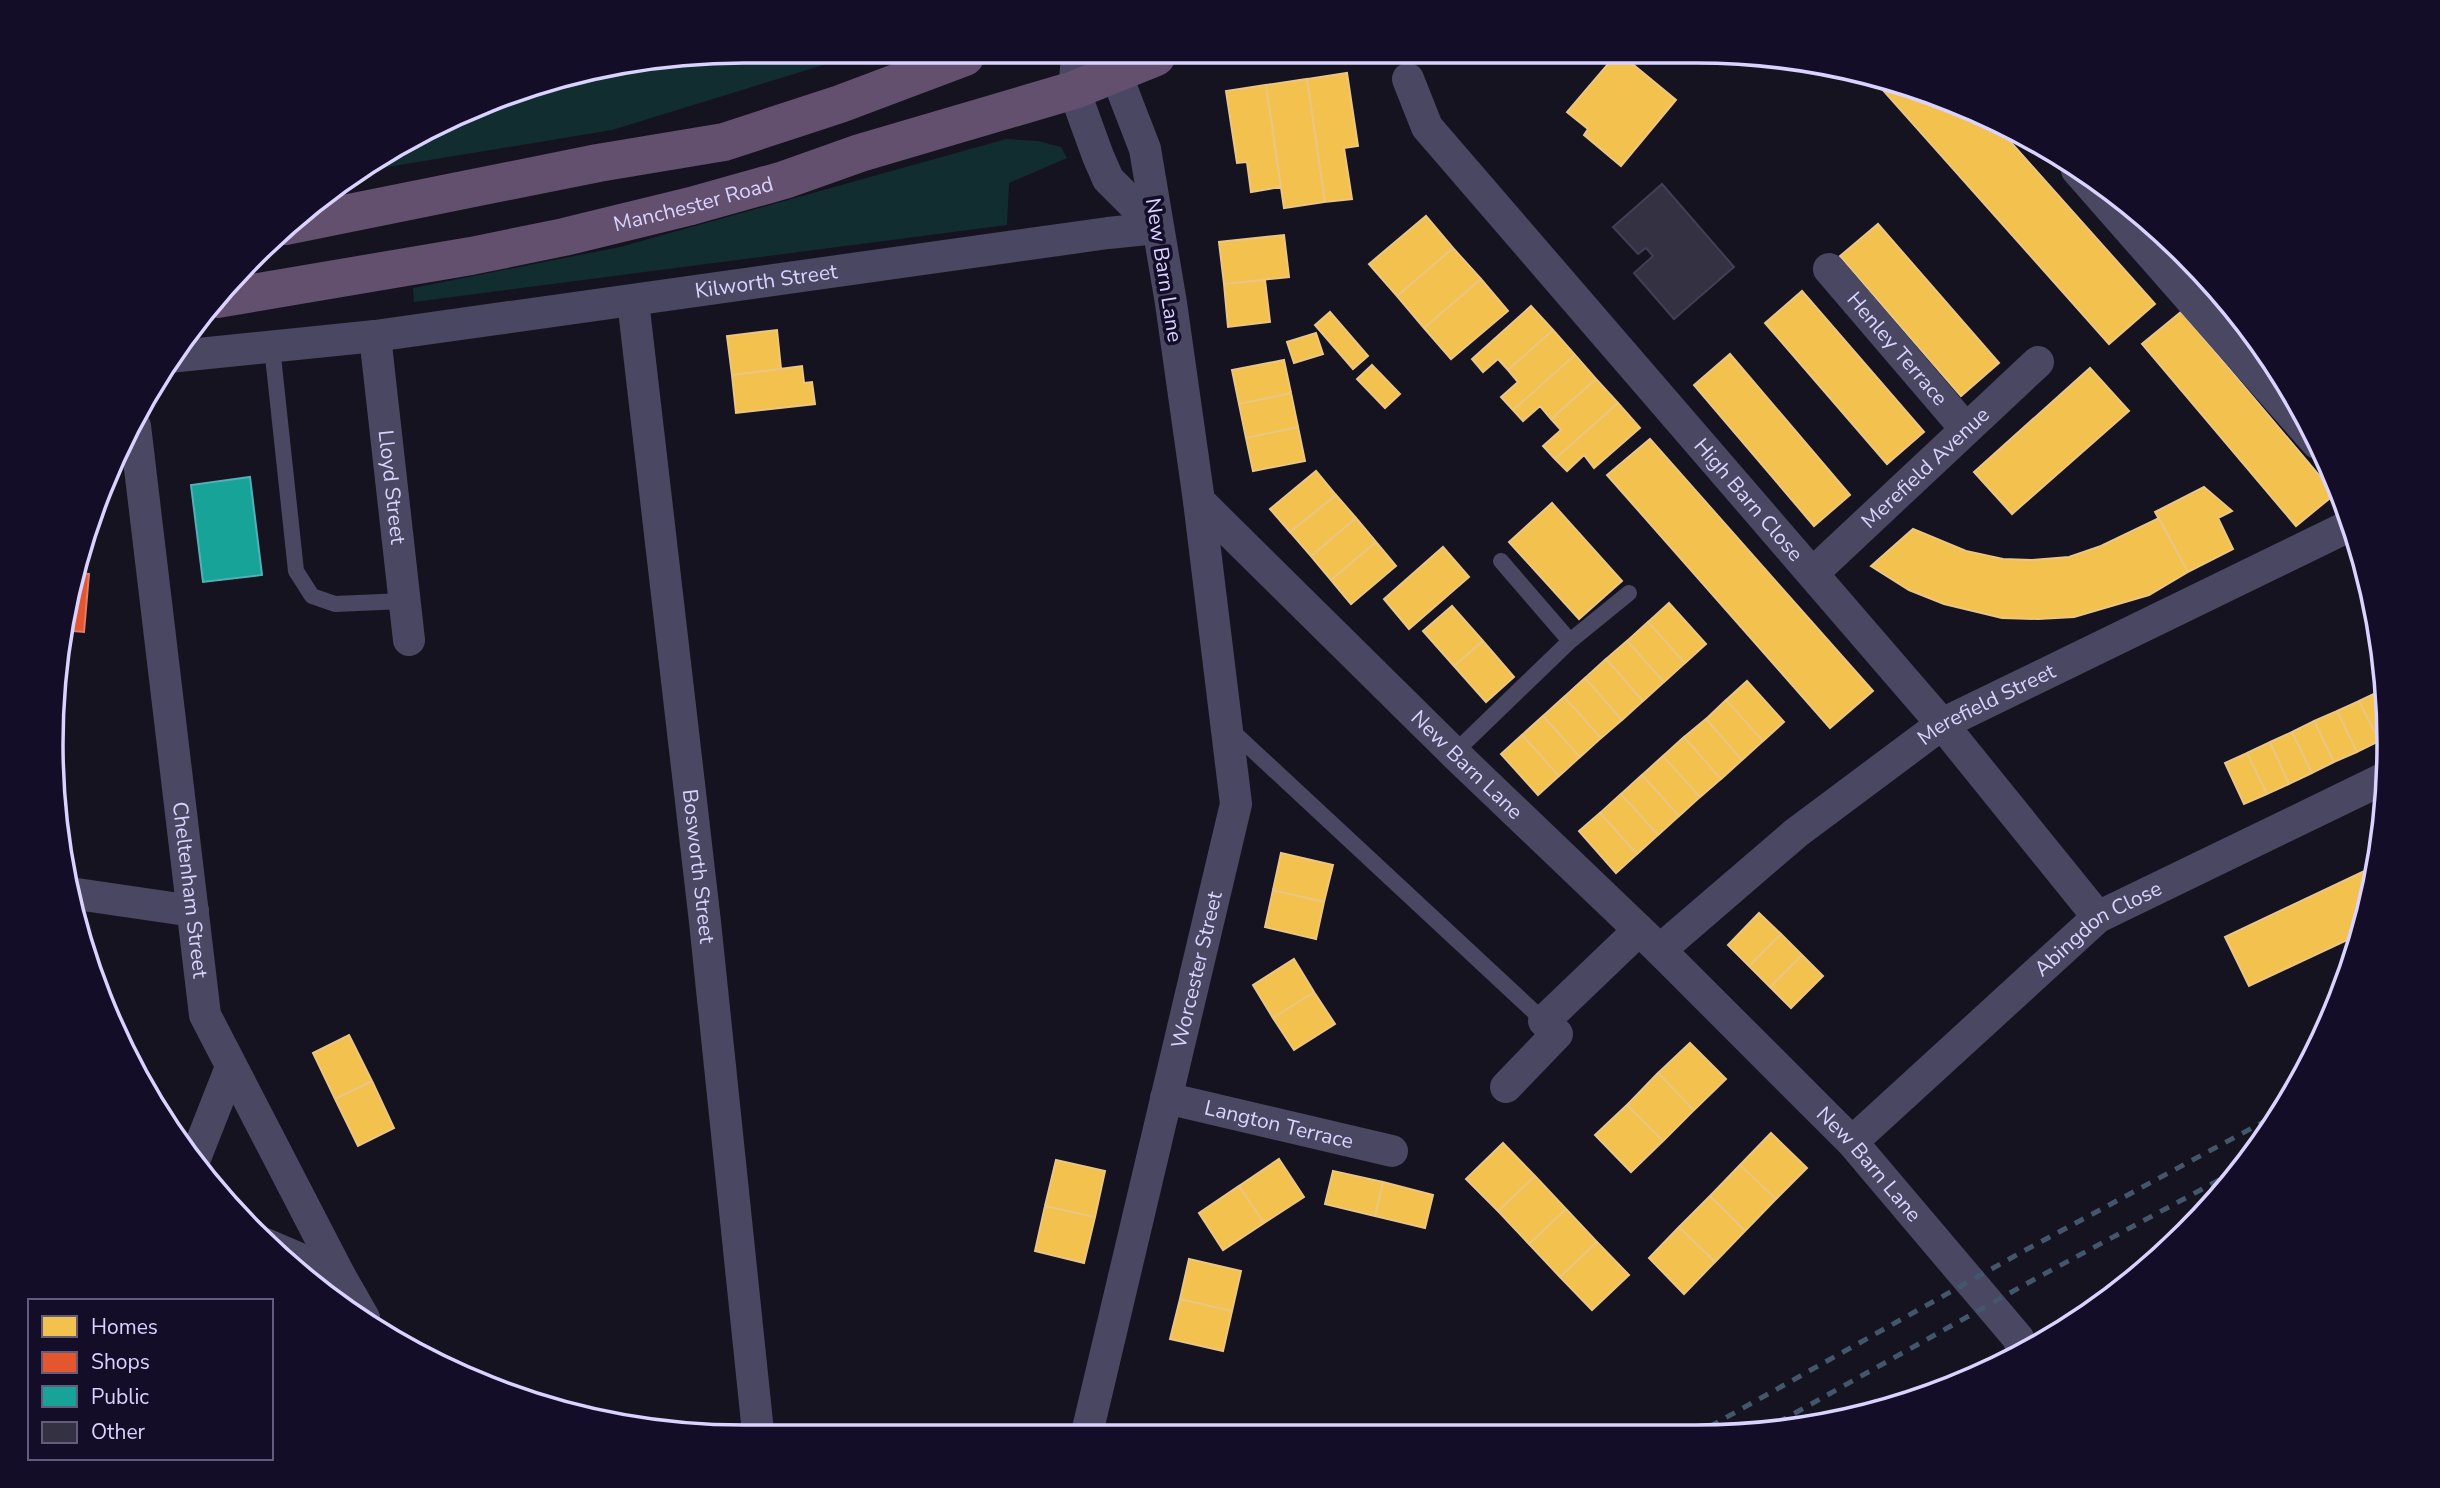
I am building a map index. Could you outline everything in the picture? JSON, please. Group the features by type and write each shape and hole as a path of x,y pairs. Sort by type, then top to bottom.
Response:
{"highway":[{"path":"308,221 598,163 724,142 840,104 949,63"},
{"name":"Manchester Road","path":"231,297 564,237 784,180 1076,74 1112,65"}],"street":[{"name":"New Barn Lane","path":"1112,65 1145,149 1171,303 1199,501 1454,753 1650,940 1852,1142 2020,1343"},
{"path":"1076,74 1090,138 1108,179 1157,228"},
{"name":"High Barn Close","path":"1408,79 1427,127 1813,572 1942,724 2098,917"},
{"path":"2100,196 2291,414"},
{"name":"Kilworth Street","path":"375,336 1157,228"},
{"name":"Henley Terrace","path":"1829,269 1965,428"},
{"name":"Bosworth Street","path":"633,301 705,922 757,1425"},
{"path":"185,356 375,336"},
{"name":"Lloyd Street","path":"375,336 409,640"},
{"name":"Merefield Avenue","path":"1813,572 2038,362"},
{"name":"Cheltenham Street","path":"136,437 205,1015 355,1302"},
{"name":"Worcester Street","path":"1089,1425 1236,804 1199,501"},
{"name":"Merefield Street","path":"1544,1021 1942,724 2342,529"},
{"name":"Abingdon Close","path":"1852,1142 2098,917 2376,782"},
{"path":"80,894 193,911"},
{"path":"1506,1087 1557,1034 1544,1021"},
{"path":"198,1151 231,1066"},
{"name":"Langton Terrace","path":"1166,1098 1392,1152"},
{"path":"297,1258 340,1276"}],"lane":[{"path":"272,347 296,571 312,596 335,604 404,601"},
{"path":"1502,561 1570,641"},
{"path":"1454,753 1570,641 1629,593"},
{"path":"1226,725 1544,1021"}],"green space":[{"path":"830,63 612,130 381,168 443,133 483,115 568,86 611,76 699,64"},
{"path":"1006,139 1038,141 1061,147 1067,158 1009,183 1007,225 414,302 413,288 620,247"}],"building: Homes":[{"path":"1609,63 1631,63 1676,100 1621,166 1584,135 1588,129 1567,112"},
{"path":"1347,73 1358,146 1344,148 1352,199 1325,202 1307,79"},
{"path":"1307,79 1325,202 1284,208 1266,85"},
{"path":"1266,85 1281,187 1251,192 1247,162 1237,163 1226,91"},
{"path":"1882,89 1957,115 2008,139 2155,304 2109,344"},
{"path":"1426,216 1453,248 1397,296 1369,264"},
{"path":"1878,224 1999,363 1961,396 1840,256"},
{"path":"1284,235 1289,277 1224,284 1219,242"},
{"path":"1453,248 1481,279 1424,328 1397,296"},
{"path":"1481,279 1508,311 1451,359 1424,328"},
{"path":"1265,280 1270,322 1228,327 1224,284"},
{"path":"1802,291 1924,432 1887,464 1765,323"},
{"path":"1531,306 1553,330 1508,370 1498,359 1483,372 1472,359"},
{"path":"1330,312 1368,356 1353,369 1315,325"},
{"path":"2181,312 2324,481 2331,498 2296,526 2142,344"},
{"path":"777,330 781,369 732,375 727,336"},
{"path":"1553,330 1575,355 1513,410 1501,397 1518,382 1508,370"},
{"path":"1316,333 1323,354 1294,363 1287,342"},
{"path":"1730,354 1850,495 1814,526 1694,385"},
{"path":"1575,355 1596,379 1551,419 1540,406 1523,421 1513,410"},
{"path":"1284,360 1291,393 1239,404 1232,370"},
{"path":"1372,365 1400,394 1385,408 1357,379"},
{"path":"802,366 804,383 812,382 815,404 736,413 732,375"},
{"path":"2090,368 2129,411 2012,514 1974,472"},
{"path":"1596,379 1618,403 1555,459 1543,446 1561,430 1551,419"},
{"path":"1291,393 1298,427 1246,438 1239,404"},
{"path":"1618,403 1640,428 1594,468 1584,455 1567,471 1555,459"},
{"path":"1298,427 1305,461 1253,471 1246,438"},
{"path":"1650,439 1873,691 1830,728 1607,475"},
{"path":"1316,471 1336,495 1290,532 1270,509"},
{"path":"2204,487 2232,511 2218,518 2233,549 2188,572 2155,512"},
{"path":"1336,495 1356,518 1311,556 1290,532"},
{"path":"1552,503 1622,581 1579,619 1509,542"},
{"path":"1356,518 1376,542 1331,580 1311,556"},
{"path":"2159,518 2188,572 2149,595 2074,617 2002,618 1944,604 1909,590 1871,566 1913,529 1966,551 2003,559 2031,560 2069,557 2101,546"},
{"path":"1376,542 1396,566 1351,604 1331,580"},
{"path":"1443,547 1469,577 1409,629 1384,599"},
{"path":"1669,603 1706,644 1685,663 1648,622"},
{"path":"1452,606 1483,641 1454,666 1423,631"},
{"path":"1648,622 1685,663 1664,682 1627,641"},
{"path":"1483,641 1514,677 1486,702 1454,666"},
{"path":"1627,641 1664,682 1643,701 1606,659"},
{"path":"1606,659 1643,701 1622,720 1585,678"},
{"path":"1585,678 1622,720 1601,738 1564,697"},
{"path":"1747,681 1784,722 1763,741 1726,700"},
{"path":"2375,693 2377,737 2359,701"},
{"path":"1564,697 1601,738 1580,757 1543,716"},
{"path":"1726,700 1763,741 1742,760 1706,719"},
{"path":"2359,701 2377,742 2357,752 2337,711"},
{"path":"2337,711 2357,752 2334,762 2314,721"},
{"path":"1543,716 1580,757 1559,776 1522,735"},
{"path":"1706,719 1742,760 1721,779 1684,737"},
{"path":"2314,721 2334,762 2312,773 2292,732"},
{"path":"2292,732 2312,773 2289,784 2270,742"},
{"path":"1522,735 1559,776 1538,795 1501,754"},
{"path":"1684,737 1721,779 1700,797 1663,756"},
{"path":"2270,742 2289,784 2267,794 2247,753"},
{"path":"2247,753 2267,794 2244,804 2225,763"},
{"path":"1663,756 1700,797 1679,816 1642,775"},
{"path":"1642,775 1679,816 1658,835 1621,794"},
{"path":"1621,794 1658,835 1637,854 1600,813"},
{"path":"1600,813 1637,854 1616,873 1579,831"},
{"path":"1281,853 1333,865 1324,902 1273,890"},
{"path":"2365,871 2348,940 2249,986 2225,937"},
{"path":"1273,890 1324,902 1316,939 1265,927"},
{"path":"1759,913 1781,934 1749,966 1728,945"},
{"path":"1781,934 1802,955 1770,987 1749,966"},
{"path":"1802,955 1823,976 1791,1008 1770,987"},
{"path":"1294,959 1314,992 1273,1018 1253,985"},
{"path":"1314,992 1335,1024 1294,1050 1273,1018"},
{"path":"349,1035 372,1081 335,1099 313,1053"},
{"path":"1690,1043 1726,1079 1694,1110 1658,1073"},
{"path":"1658,1073 1694,1110 1663,1141 1627,1105"},
{"path":"372,1081 394,1128 358,1146 335,1099"},
{"path":"1627,1105 1663,1141 1631,1172 1595,1135"},
{"path":"1771,1133 1807,1168 1776,1199 1740,1165"},
{"path":"1503,1143 1535,1176 1498,1211 1466,1179"},
{"path":"1279,1159 1304,1197 1264,1223 1239,1186"},
{"path":"1056,1160 1105,1171 1095,1217 1045,1206"},
{"path":"1740,1165 1776,1199 1745,1231 1710,1196"},
{"path":"1333,1171 1383,1182 1375,1216 1325,1204"},
{"path":"1535,1176 1566,1209 1529,1244 1498,1211"},
{"path":"1383,1182 1433,1195 1425,1228 1375,1216"},
{"path":"1239,1186 1264,1223 1223,1250 1199,1213"},
{"path":"1710,1196 1745,1231 1715,1262 1679,1227"},
{"path":"1045,1206 1095,1217 1084,1263 1035,1251"},
{"path":"1566,1209 1597,1242 1560,1277 1529,1244"},
{"path":"1679,1227 1715,1262 1684,1294 1649,1258"},
{"path":"1597,1242 1629,1275 1592,1310 1560,1277"},
{"path":"1189,1259 1241,1271 1232,1311 1180,1299"},
{"path":"1180,1299 1232,1311 1223,1351 1170,1339"}],"building: Shops":[{"path":"85,574 89,574 84,632 73,631"}],"building: Public":[{"path":"250,477 262,575 203,582 191,485"}],"building: Other":[{"path":"1662,184 1734,267 1674,319 1634,273 1653,256 1646,248 1638,254 1613,227"}],"railway":[{"path":"1713,1425 2020,1253 2261,1123"},
{"path":"1784,1419 2218,1180"}]}
